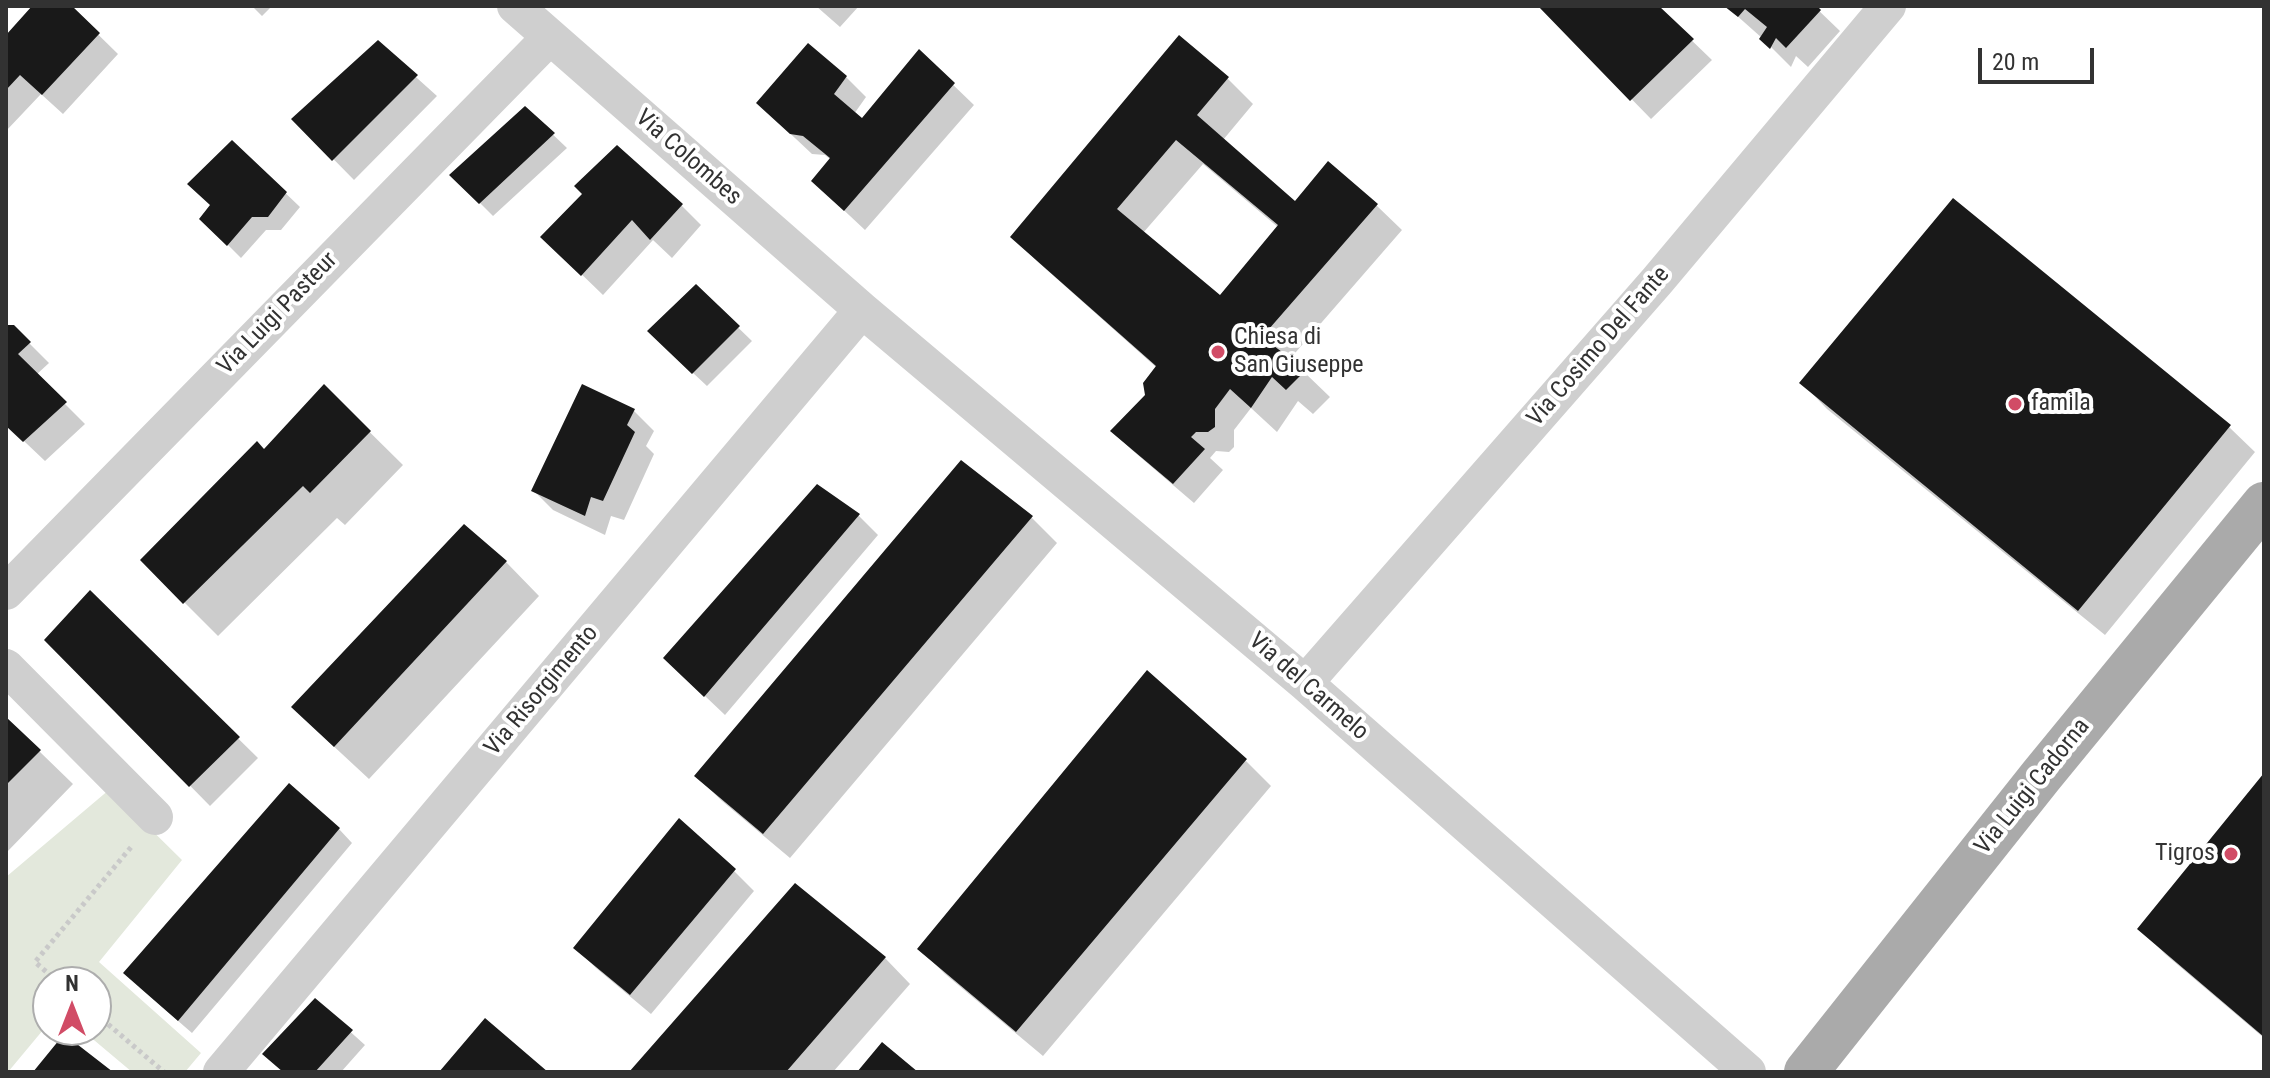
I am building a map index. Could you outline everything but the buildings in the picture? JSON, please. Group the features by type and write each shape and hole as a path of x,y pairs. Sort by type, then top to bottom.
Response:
{"main road":[{"name":"Via Luigi Cadorna","path":"1806,1072 2041,776 2264,504"}],"street":[{"name":"Via Colombes","path":"515,6 862,310"},
{"name":"Via Cosimo Del Fante","path":"1305,683 1657,281 1888,6"},
{"name":"Via Luigi Pasteur","path":"6,592 550,37"},
{"name":"Via del Carmelo","path":"862,310 1305,683 1748,1072"},
{"name":"Via Risorgimento","path":"221,1072 862,310"},
{"path":"6,667 155,817"}],"path":[{"path":"40,966 35,962 155,817"},
{"path":"112,1028 164,1072"}],"shaded area":[{"path":"110,789 182,860 99,962 103,966 32,966 32,1043 8,1072 6,1072 6,877"},
{"path":"112,974 201,1053 185,1072 132,1072 101,1046 112,1046"}],"place":[{"name":"Chiesa di San Giuseppe","path":"1218,352"},
{"name":"famila","path":"2015,404"},
{"name":"Tigros","path":"2231,854"}]}
